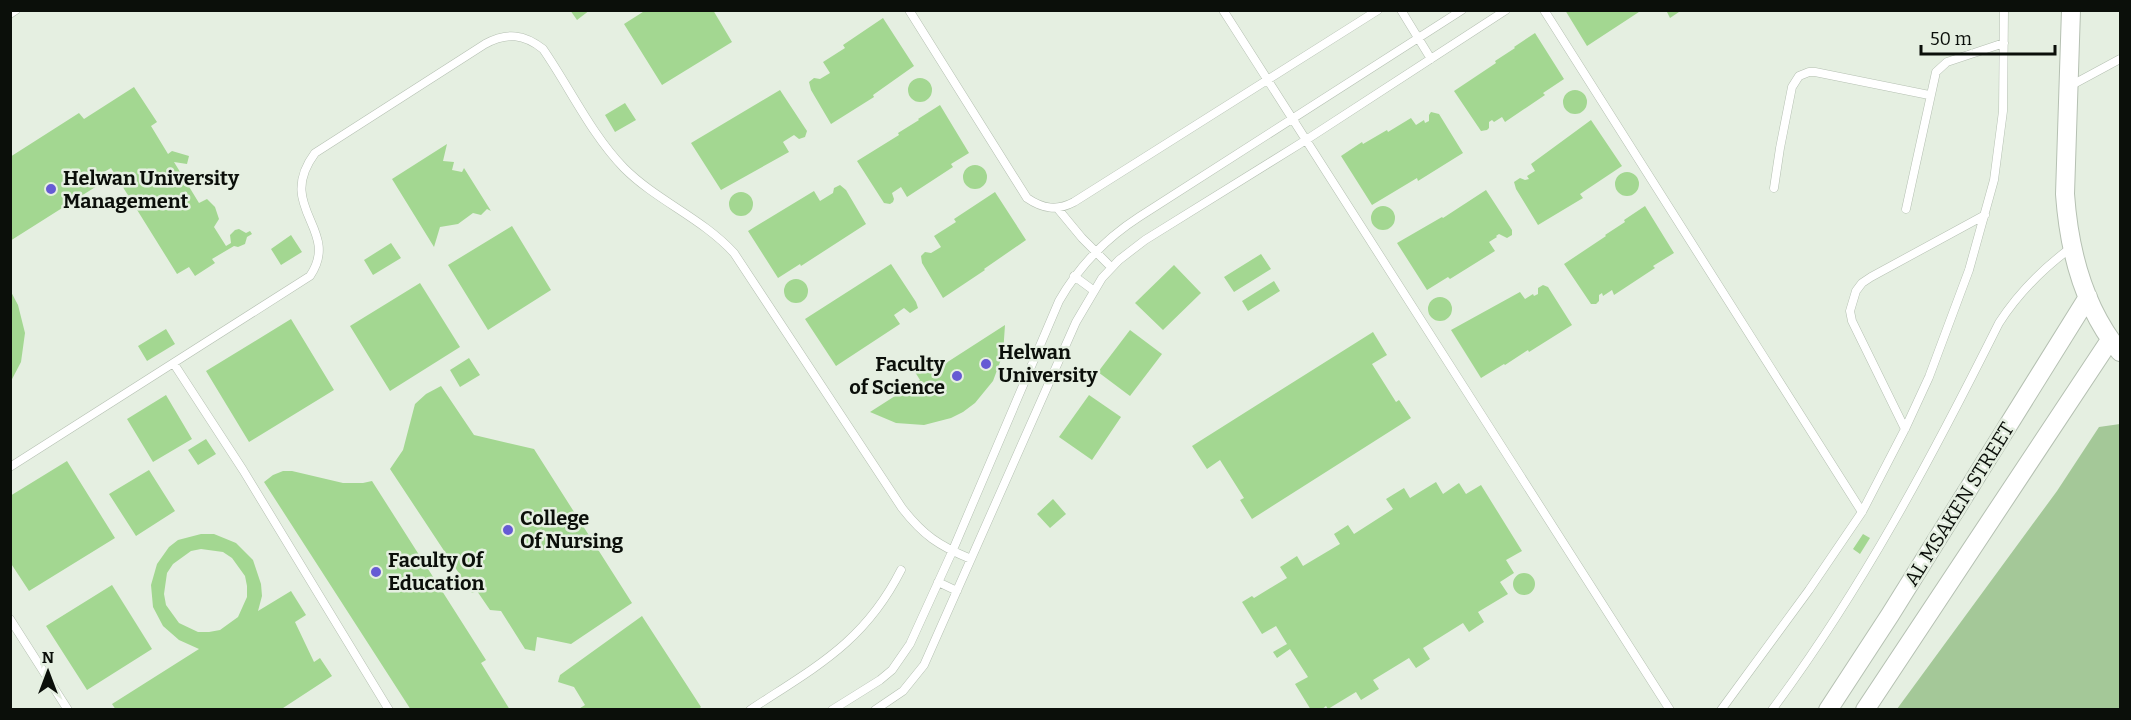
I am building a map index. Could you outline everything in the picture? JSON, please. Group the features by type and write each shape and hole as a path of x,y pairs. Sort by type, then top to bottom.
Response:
{"street":[{"path":"2071,10 2065,194 2072,247 2088,297 2116,346"},
{"name":"AL MSAKEN STREET","path":"1828,710 1890,615 2088,297"},
{"name":"AL MSAKEN STREET","path":"1865,710 2116,346"}],"lane":[{"path":"10,14 16,10"},
{"path":"909,10 1027,198 1046,208 1058,208 1074,202 1378,10"},
{"path":"1223,10 1670,710"},
{"path":"1401,10 1431,59"},
{"path":"832,710 892,670 910,644 952,552 1052,314 1074,276 1095,251 1123,227 1462,10"},
{"path":"875,710 903,691 915,679 932,650 1076,322 1093,291 1112,267 1145,240 1306,140 1506,10"},
{"path":"1544,10 1862,512"},
{"path":"1721,710 1809,590 1862,512 1905,429 1950,324 1994,180 2003,111 2004,10"},
{"path":"10,467 310,276 316,267 319,245 301,195 301,180 306,165 315,153 485,44 509,35 533,41 543,49 600,137 623,167 653,192 711,230 734,253 902,508 929,538 952,552 971,559"},
{"path":"1906,209 1929,95 1936,72 1947,62 2004,43"},
{"path":"2068,87 2121,59"},
{"path":"1774,188 1792,87 1799,76 1804,73 1815,72 1929,95"},
{"path":"1058,208 1112,267"},
{"path":"1905,429 1852,321 1852,301 1862,283 1871,277 1985,215"},
{"path":"1772,710 1829,630 1887,537 2010,305 2038,273 2072,247"},
{"path":"1074,276 1093,291"},
{"path":"174,364 243,470 389,710"},
{"path":"750,710 818,665 852,639 880,607 901,570"},
{"path":"938,582 957,591"},
{"path":"10,619 68,710"}],"green space":[{"path":"2120,424 2120,709 1897,709 2057,491 2099,427"}],"building":[{"path":"570,10 590,10 577,20"},
{"path":"646,10 713,10 732,42 662,85 624,24"},
{"path":"1565,10 1642,10 1587,46"},
{"path":"1666,10 1682,10 1670,18"},
{"path":"883,18 914,66 873,95 874,97 831,124 811,90 809,82 830,73 823,62 845,48 843,45"},
{"path":"1535,33 1564,79 1505,122 1502,117 1494,122 1492,120 1487,130 1481,131 1454,91"},
{"path":"920,78 929,81 932,90 929,99 920,102 911,99 908,90 911,81"},
{"name":"Helwan University Management","path":"134,87 157,122 151,126 168,154 172,151 189,156 187,164 174,162 199,203 207,199 215,207 219,219 214,227 226,246 231,243 230,235 235,230 239,229 246,233 250,231 252,234 247,237 245,244 234,246 212,259 215,263 195,276 189,267 177,274 111,168 104,172 108,179 10,241 10,157 79,113 84,119"},
{"path":"780,90 807,131 805,137 799,139 794,135 786,140 783,142 789,152 721,190 691,143"},
{"path":"1575,90 1580,91 1586,97 1586,107 1580,113 1575,114 1570,113 1564,107 1563,102 1564,97 1570,91"},
{"path":"625,103 636,120 615,132 605,115"},
{"path":"940,105 969,153 951,164 953,167 907,197 901,187 892,193 893,202 884,203 857,161 899,135 898,133"},
{"path":"1431,112 1439,114 1463,153 1418,181 1417,178 1372,205 1341,156 1362,142 1363,144 1387,130 1388,132 1411,118 1416,125 1424,120 1425,123 1429,121"},
{"path":"1591,120 1622,166 1580,194 1583,198 1538,225 1514,182 1520,178 1529,179 1527,176 1535,171 1531,164"},
{"path":"447,144 443,161 454,162 452,170 462,172 464,168 491,211 487,209 481,215 473,213 458,224 440,227 434,247 392,179"},
{"path":"975,165 984,168 987,177 984,186 975,189 966,186 963,177 966,168"},
{"path":"1627,172 1632,173 1638,179 1638,189 1632,195 1627,196 1622,195 1616,189 1615,184 1616,179 1622,173"},
{"path":"840,185 846,190 866,224 801,266 800,264 778,278 748,231 814,191 820,201 833,193 834,188"},
{"path":"1486,190 1512,230 1512,235 1507,238 1499,234 1489,242 1495,251 1450,279 1448,277 1427,290 1397,243 1443,218"},
{"path":"741,192 750,195 753,204 750,213 741,216 732,213 729,204 732,195"},
{"name":"Faculty of Science","path":"995,192 1026,240 943,298 922,263 921,256 925,252 931,253 941,247 934,236 956,222 954,219"},
{"path":"1383,206 1388,207 1394,213 1394,223 1388,229 1383,230 1378,229 1372,223 1371,218 1372,213 1378,207"},
{"path":"1645,206 1674,253 1614,295 1612,290 1603,296 1602,293 1596,304 1591,304 1564,264"},
{"path":"512,226 551,290 488,330 448,265"},
{"path":"291,235 302,252 281,265 271,249"},
{"path":"391,243 401,258 373,275 364,260"},
{"path":"1261,254 1271,269 1234,292 1224,277"},
{"name":"Faculty of Science","path":"891,264 918,308 910,313 904,308 894,315 900,324 836,366 805,319"},
{"path":"1174,265 1201,293 1163,330 1135,303"},
{"path":"796,279 801,280 807,286 807,296 801,302 796,303 791,302 785,296 784,291 785,286 791,280"},
{"path":"1274,281 1280,291 1248,311 1242,301"},
{"path":"420,283 460,347 390,391 350,326"},
{"path":"1543,285 1548,287 1572,325 1481,378 1451,330 1520,292 1525,299 1533,294 1534,296 1538,294 1538,288"},
{"path":"10,290 18,305 25,333 21,362 10,383"},
{"path":"1440,297 1445,298 1451,304 1451,314 1445,320 1440,321 1435,320 1429,314 1428,309 1429,304 1435,298"},
{"path":"291,319 334,390 249,442 206,371"},
{"name":"Faculty of Science","path":"1005,325 1003,354 993,381 975,403 963,412 951,418 924,425 896,423 870,412 920,380 915,372 918,364 925,363 932,372"},
{"path":"166,329 175,344 147,361 138,346"},
{"path":"1130,330 1162,354 1130,396 1098,372"},
{"path":"1373,332 1387,355 1372,364 1396,402 1399,400 1411,418 1252,519 1240,500 1244,498 1220,460 1207,469 1192,446"},
{"path":"469,358 480,375 460,387 450,370"},
{"name":"College Of Nursing","path":"441,386 474,435 534,449 632,603 571,644 537,637 535,651 525,649 501,611 490,610 477,591 472,593 390,469 403,450 415,404 426,394"},
{"path":"166,395 192,439 153,462 127,419"},
{"path":"1089,395 1121,417 1092,460 1059,437"},
{"path":"206,439 216,454 198,465 188,450"},
{"path":"67,461 115,538 29,591 10,562 10,496"},
{"path":"149,470 175,511 136,536 109,494"},
{"name":"Faculty Of Education","path":"283,471 343,483 372,481 486,660 481,663 510,710 411,710 264,482"},
{"path":"1436,482 1443,494 1459,483 1466,494 1481,485 1522,551 1506,560 1514,573 1500,582 1508,594 1478,612 1484,622 1469,632 1463,623 1423,648 1430,659 1416,668 1409,658 1373,680 1379,689 1361,700 1356,692 1328,709 1326,706 1321,710 1311,710 1295,684 1308,677 1290,649 1277,658 1273,652 1287,644 1276,626 1262,634 1242,602 1252,596 1254,598 1287,578 1280,567 1297,556 1303,566 1340,544 1334,534 1348,525 1354,534 1393,509 1386,499 1404,488 1410,498"},
{"path":"1053,499 1066,514 1050,528 1037,514"},
{"path":"201,534 214,534 236,543 253,560 261,584 262,596 258,611 291,591 306,615 295,622 314,662 320,658 332,676 280,710 116,710 112,704 199,649 179,640 163,626 153,607 151,585 157,564 169,547 178,540","holes":["201,549 223,552 232,558 245,576 247,597 238,617 220,630 198,632 179,623 166,605 164,594 167,573 173,564 191,551"]},
{"path":"1863,534 1870,538 1860,554 1853,549"},
{"path":"1524,573 1532,576 1535,584 1532,592 1524,595 1516,592 1513,584 1516,576"},
{"path":"112,585 152,649 87,690 46,626"},
{"path":"642,616 701,707 698,710 577,710 585,705 574,687 558,682 560,675"}],"place":[{"name":"Helwan University Management","path":"51,189"},
{"name":"Helwan University","path":"986,364"},
{"name":"Faculty of Science","path":"957,376"},
{"name":"College Of Nursing","path":"508,530"},
{"name":"Faculty Of Education","path":"376,572"}]}
